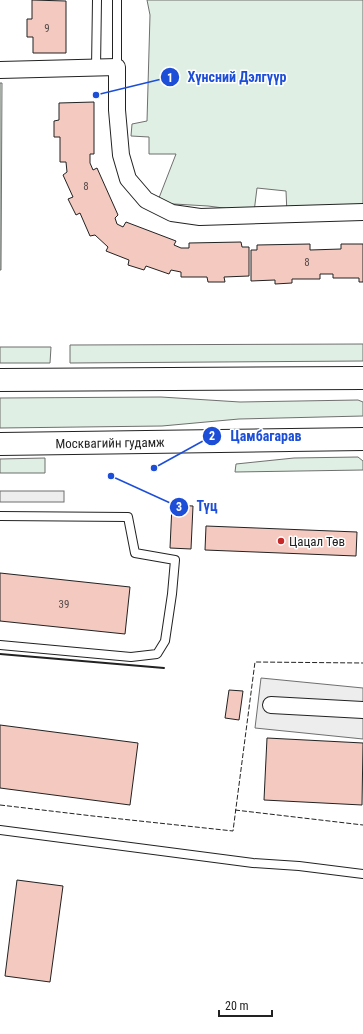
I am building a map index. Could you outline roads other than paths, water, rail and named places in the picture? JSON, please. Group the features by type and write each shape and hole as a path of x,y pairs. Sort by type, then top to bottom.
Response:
{"highway":[{"path":"0,380 363,378"},
{"name":"Москвагийн гудамж","path":"0,444 363,439"}],"street":[{"path":"0,70 117,67 117,110 121,155 128,179 146,200 172,213 200,217 363,212"},
{"path":"271,705 363,710"}],"lane":[{"path":"96,0 96,68"},
{"path":"117,0 117,67"},
{"path":"0,516 128,518 135,553 175,560 165,641 157,654 131,657 0,644"},
{"path":"0,830 253,863 299,866 363,874"}],"place":[{"name":"Хүнсний Дэлгүүр","path":"96,95"},
{"name":"Цамбагарав","path":"154,468"},
{"name":"Түц","path":"111,476"},
{"name":"Цацал Төв","path":"281,541"}]}
